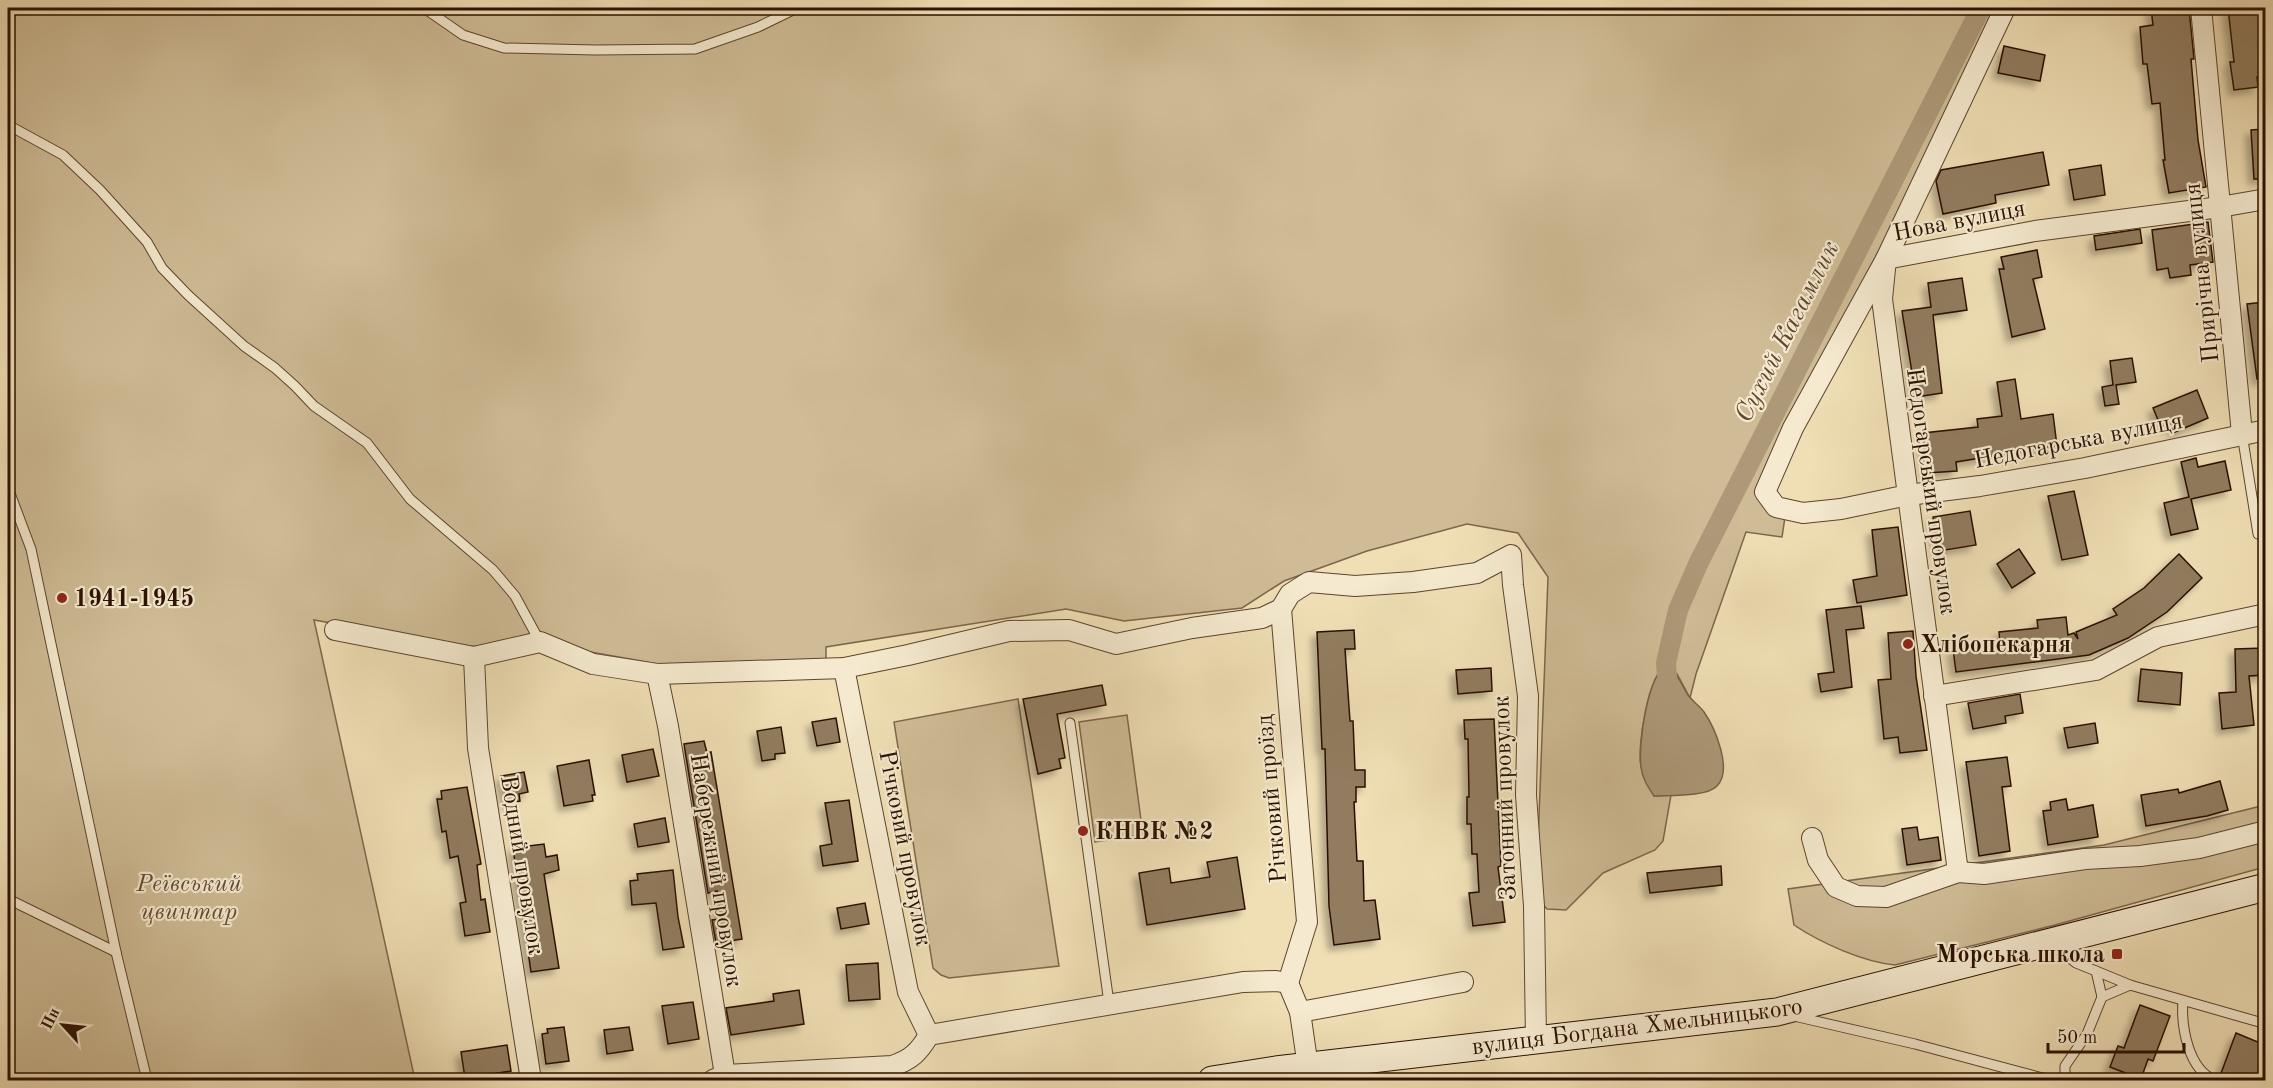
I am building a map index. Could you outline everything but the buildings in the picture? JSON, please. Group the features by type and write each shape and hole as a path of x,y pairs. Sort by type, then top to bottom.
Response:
{"main road":[{"name":"вулиця Богдана Хмельницького","path":"1212,1080 1273,1076 1308,1067 1777,1012 2265,888"}],"street":[{"path":"1886,259 2005,8"},
{"name":"Прирічна вулиця","path":"2202,8 2242,434"},
{"name":"Нова вулиця","path":"1765,492 1793,428 1886,259 2035,231 2265,199"},
{"name":"Недогарський провулок","path":"1886,259 1882,299 1884,326 1958,872"},
{"name":"Недогарська вулиця","path":"1765,492 1776,507 1803,513 1841,509 1908,495 1980,486 2085,468 2265,430"},
{"name":"Затонний провулок","path":"1281,609 1290,594 1309,582 1355,586 1413,582 1477,573 1511,555 1528,696 1526,795 1534,906 1536,1040"},
{"path":"335,630 474,657 540,642 593,664 657,674 843,668 1009,631 1069,630 1116,644 1192,628 1262,618 1281,609"},
{"name":"Річковий проїзд","path":"1281,609 1307,922 1288,983"},
{"path":"1934,696 2096,670 2158,637 2265,614"},
{"name":"Водний провулок","path":"474,657 478,747 531,1080"},
{"name":"Річковий провулок","path":"843,668 908,992 929,1035"},
{"name":"Набережний провулок","path":"657,674 668,726 719,1078"},
{"path":"1812,838 1818,860 1836,887 1857,896 1886,897 1958,872 1984,874 2085,859 2140,856 2199,848 2265,831"},
{"path":"719,1078 892,1066 908,1061 919,1052 929,1035 1243,982 1276,981 1288,983 1300,1011 1308,1067"},
{"path":"1300,1011 1463,982"}],"lane":[{"path":"424,8 463,35 504,48 596,50 695,49 758,27 797,8"},
{"path":"8,125 63,155 100,190 147,242 162,268 188,295 243,346 275,368 314,406 367,443 410,499 493,570 515,596 540,642"},
{"name":"Прирічна вулиця","path":"2242,434 2259,534"},
{"path":"8,488 31,549 116,952 147,1080"},
{"path":"1070,723 1109,1003"},
{"path":"8,899 116,952"},
{"path":"2051,942 2076,963 2130,986 2265,1024"},
{"path":"2065,1080 2065,1066 2087,1034 2102,997 2096,971"},
{"path":"2102,997 2130,986"},
{"path":"2183,1001 2182,1018 2192,1058 2209,1078 2215,1080"},
{"path":"1777,1012 1915,1044 2050,1080"}],"green space":[{"name":"Реївський цвинтар","path":"8,8 1997,8 1926,160 1756,493 1785,517 1782,537 1746,532 1696,674 1690,698 1677,674 1667,665 1660,671 1654,682 1642,728 1640,757 1643,774 1654,796 1671,795 1663,841 1655,850 1603,873 1566,910 1547,909 1536,897 1548,577 1518,533 1467,524 1367,551 1284,581 1242,608 1124,621 1066,609 826,647 826,661 664,665 568,648 461,646 314,620 415,1080 8,1080"},
{"path":"1018,699 1059,966 949,978 933,968 894,722"},
{"path":"1127,715 1143,835 1095,842 1079,722"},
{"path":"2265,805 2265,867 2055,925 1895,965 1843,951 1794,925 1788,889 2104,845"}],"shaded area":[{"path":"1667,665 1704,712 1721,749 1723,770 1721,779 1712,790 1688,795 1654,796 1643,775 1640,757 1645,712 1654,682 1660,671"}],"waterway":[{"name":"Сухий Кагамлик","path":"1668,688 1666,663 1678,610 1699,562 1981,8"}],"place":[{"name":"1941-1945","path":"62,598"},
{"name":"Хлібопекарня","path":"1908,644"},
{"name":"КНВК №2","path":"1083,831"},
{"name":"Морська школа","path":"2117,954"}]}
